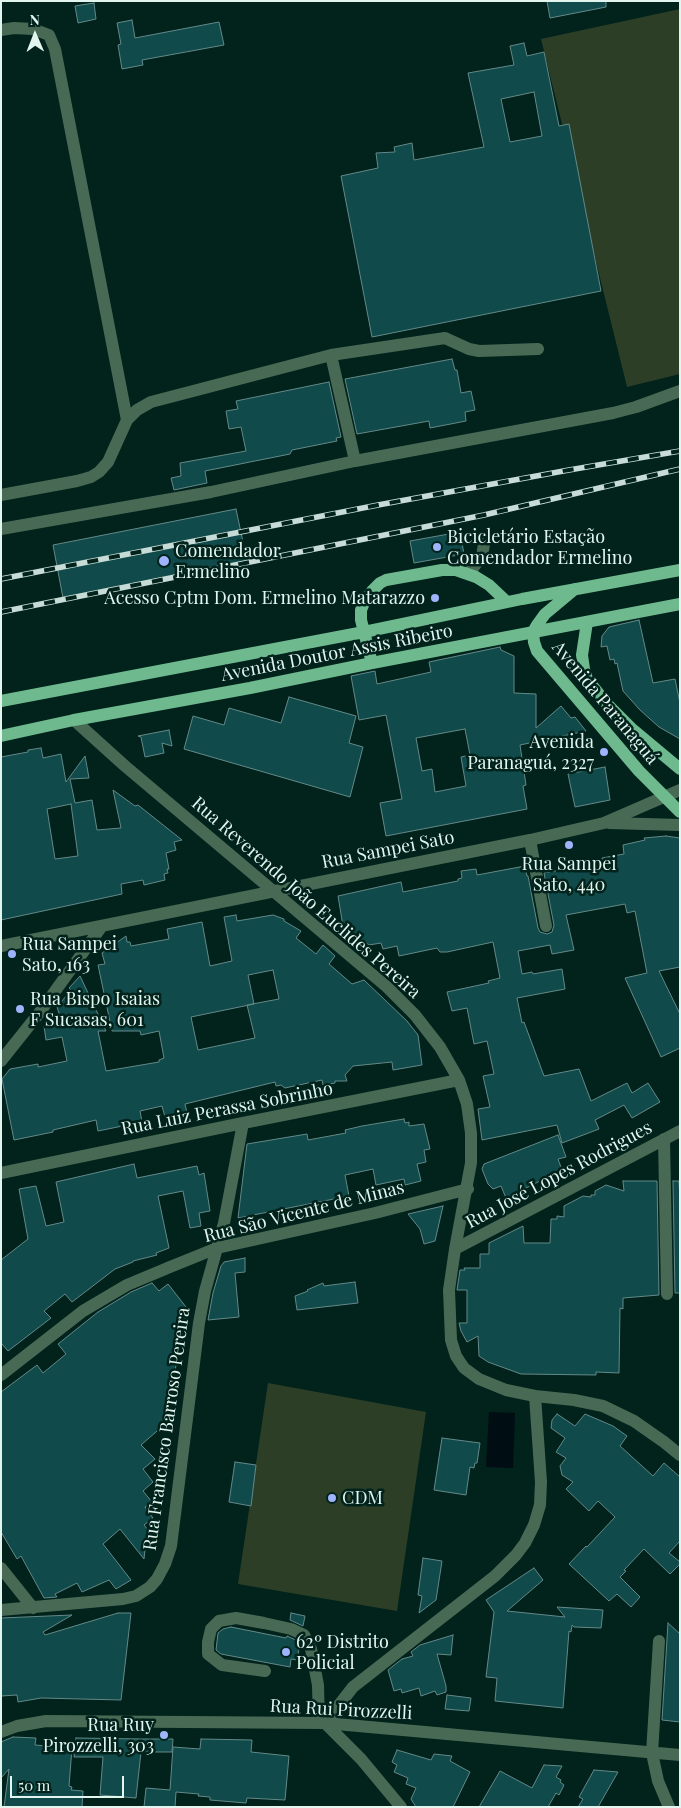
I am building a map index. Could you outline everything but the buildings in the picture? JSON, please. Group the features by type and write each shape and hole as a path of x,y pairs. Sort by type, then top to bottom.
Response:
{"main road":[{"path":"372,663 361,620 363,604 380,583 402,576 450,569 469,573 489,586 507,602"},
{"name":"Avenida Doutor Assis Ribeiro","path":"1,701 680,570"},
{"path":"533,632 546,614 575,589"},
{"name":"Avenida Doutor Assis Ribeiro","path":"1,736 74,720 250,688 680,604"},
{"name":"Avenida Paranaguá","path":"586,622 582,655 587,679 607,704 631,728 680,769"},
{"name":"Avenida Paranaguá","path":"533,632 534,646 540,656 639,771 680,812"}],"street":[{"path":"1,30 14,28 33,29 49,35 56,49 126,420"},
{"path":"1,495 91,477 99,472 108,462 126,420 137,410 151,402 331,355 445,338 469,349 479,351 538,349"},
{"path":"331,355 355,461"},
{"path":"1,530 211,492 355,461 613,413 680,391"},
{"path":"469,573 482,556 485,538"},
{"name":"Rua Reverendo João Euclides Pereira","path":"74,720 125,766 387,987 415,1015 440,1047 459,1080 467,1104 471,1133 472,1163 449,1290 451,1340 456,1356 464,1368 479,1379 506,1390 603,1406 634,1421 680,1456"},
{"name":"Rua Sampei Sato","path":"1,946 530,840 604,823 680,790"},
{"name":"Rua Sampei Sato","path":"604,823 680,825"},
{"path":"530,840 546,926"},
{"path":"1,1061 40,1012 102,926"},
{"name":"Rua Luiz Perassa Sobrinho","path":"1,1173 459,1080"},
{"name":"Rua Francisco Barroso Pereira","path":"1,1610 123,1599 136,1596 150,1587 165,1564 170,1546 205,1291 232,1186 242,1123"},
{"name":"Rua José Lopes Rodrigues","path":"455,1249 680,1131"},
{"path":"664,1139 667,1294"},
{"name":"Rua São Vicente de Minas","path":"1,1375 83,1310 105,1297 127,1285 217,1248 375,1213 468,1189"},
{"path":"322,1723 353,1687 495,1576 525,1543 534,1525 540,1505 541,1482 535,1396"},
{"path":"1,1568 33,1608"},
{"path":"265,1671 222,1665 208,1654 211,1629 219,1621 236,1618 291,1629 304,1635 311,1649 318,1685 322,1723 361,1760 400,1807"},
{"path":"659,1641 652,1753 658,1781 669,1807"},
{"name":"Rua Rui Pirozzelli","path":"1,1732 17,1726 46,1720 322,1723 680,1755"}],"green space":[{"path":"680,9 680,374 627,387 541,39"},
{"name":"CDM","path":"268,1383 426,1412 397,1611 238,1584"}],"shaded area":[{"path":"489,1412 515,1413 513,1468 486,1467"}],"railway":[{"path":"1,579 378,505 680,451"},
{"path":"1,612 484,515 680,469"}],"place":[{"name":"Bicicletário Estação Comendador Ermelino","path":"437,547"},
{"name":"Comendador Ermelino","path":"164,561"},
{"name":"Acesso Cptm Dom. Ermelino Matarazzo","path":"435,598"},
{"name":"Avenida Paranaguá, 2327","path":"604,752"},
{"name":"Rua Sampei Sato, 440","path":"569,845"},
{"name":"Rua Sampei Sato, 163","path":"12,954"},
{"name":"Rua Bispo Isaias F Sucasas, 601","path":"20,1009"},
{"name":"CDM","path":"332,1498"},
{"name":"62º Distrito Policial","path":"286,1652"},
{"name":"Rua Ruy Pirozzelli, 303","path":"164,1735"}]}
